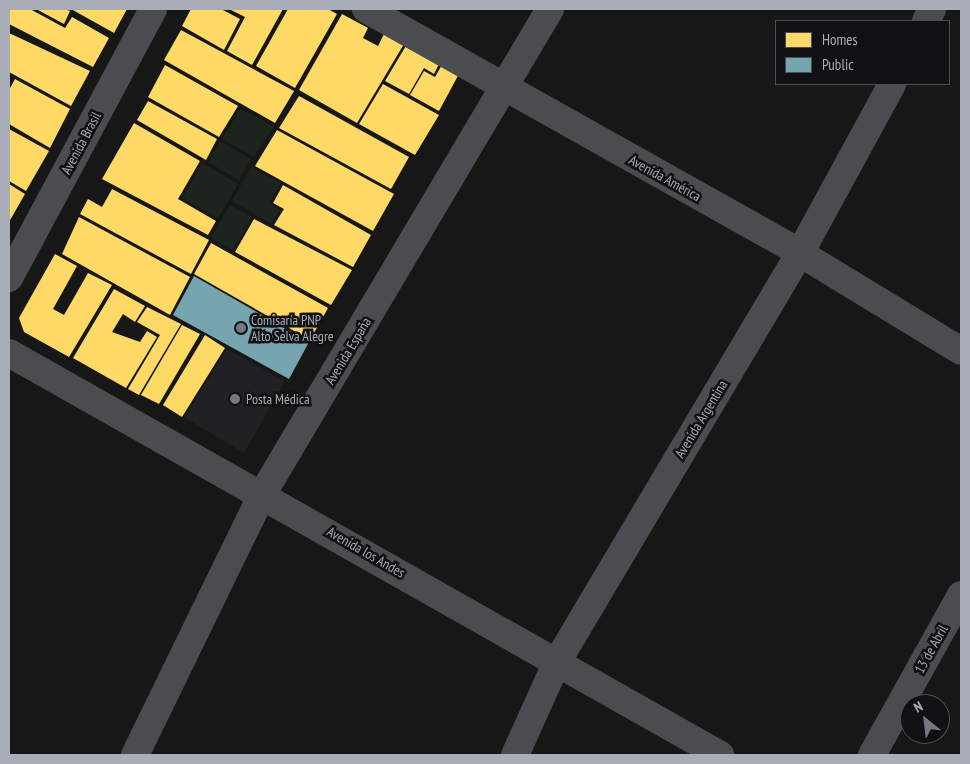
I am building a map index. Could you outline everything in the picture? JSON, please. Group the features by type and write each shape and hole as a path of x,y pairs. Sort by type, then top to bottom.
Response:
{"street":[{"name":"Avenida Brasil","path":"9,278 153,9"},
{"name":"Avenida América","path":"366,9 800,254 961,351"},
{"name":"Avenida España","path":"135,755 263,493 550,9"},
{"name":"Avenida Argentina","path":"515,755 557,662 800,254 891,85"},
{"name":"Avenida los Andes","path":"9,353 263,493 720,755"},
{"name":"13 de Abril","path":"872,755 961,595"}],"shaded area":[{"path":"240,109 274,126 254,157 222,139"},
{"path":"220,141 251,159 239,180 208,162"},
{"path":"202,163 238,184 218,218 182,198"},
{"path":"251,167 281,183 269,203 280,210 272,224 232,201"},
{"path":"230,205 252,217 233,250 211,238"},
{"name":"Posta Médica","path":"227,349 285,381 244,453 184,417"}],"building: Homes":[{"path":"9,9 30,9 65,28 72,17 109,38 93,67 9,24"},
{"path":"36,9 65,9 70,11 64,24"},
{"path":"71,9 127,9 114,33"},
{"path":"191,9 221,9 240,19 224,50 182,26"},
{"path":"229,9 283,9 252,65 227,51 245,17"},
{"path":"288,9 328,9 337,14 295,88 256,66"},
{"path":"342,14 368,28 363,38 378,46 384,34 404,44 357,123 299,90"},
{"path":"181,30 294,91 275,123 164,60"},
{"path":"9,33 90,71 71,106 9,72"},
{"path":"407,44 440,62 434,74 424,68 409,94 385,81"},
{"path":"443,63 460,72 439,111 410,95 424,71 435,77"},
{"path":"165,65 238,106 219,137 148,97"},
{"path":"15,79 70,109 50,148 9,124 9,90"},
{"path":"383,84 439,115 415,155 359,124"},
{"path":"299,96 409,157 391,189 279,128"},
{"path":"148,101 217,139 206,160 137,120"},
{"path":"134,123 200,161 178,199 216,221 208,235 102,179"},
{"path":"9,129 49,151 26,191 9,181"},
{"path":"277,130 394,194 373,231 255,166"},
{"path":"9,184 25,194 9,222"},
{"path":"283,185 371,235 353,267 274,225 284,209 273,203"},
{"path":"112,189 209,240 191,274 80,214 88,199 102,207"},
{"path":"79,217 190,277 170,315 62,254"},
{"path":"254,219 352,270 331,305 235,252"},
{"path":"211,243 328,308 310,340 194,274"},
{"path":"55,254 77,266 53,309 64,315 88,273 112,285 69,357 24,332 19,318"},
{"path":"114,289 145,306 135,322 123,314 112,332 140,342 147,331 157,337 126,388 73,358"},
{"path":"147,307 181,324 139,395 128,389 160,335 137,322"},
{"path":"182,325 200,334 159,404 141,395"},
{"path":"205,335 225,348 182,417 163,405"}],"building: Public":[{"name":"Comisaría PNP Alto Selva Alegre","path":"194,276 309,342 289,379 173,315"}],"place":[{"name":"Comisaría PNP Alto Selva Alegre","path":"241,328"},
{"name":"Posta Médica","path":"235,399"}]}
